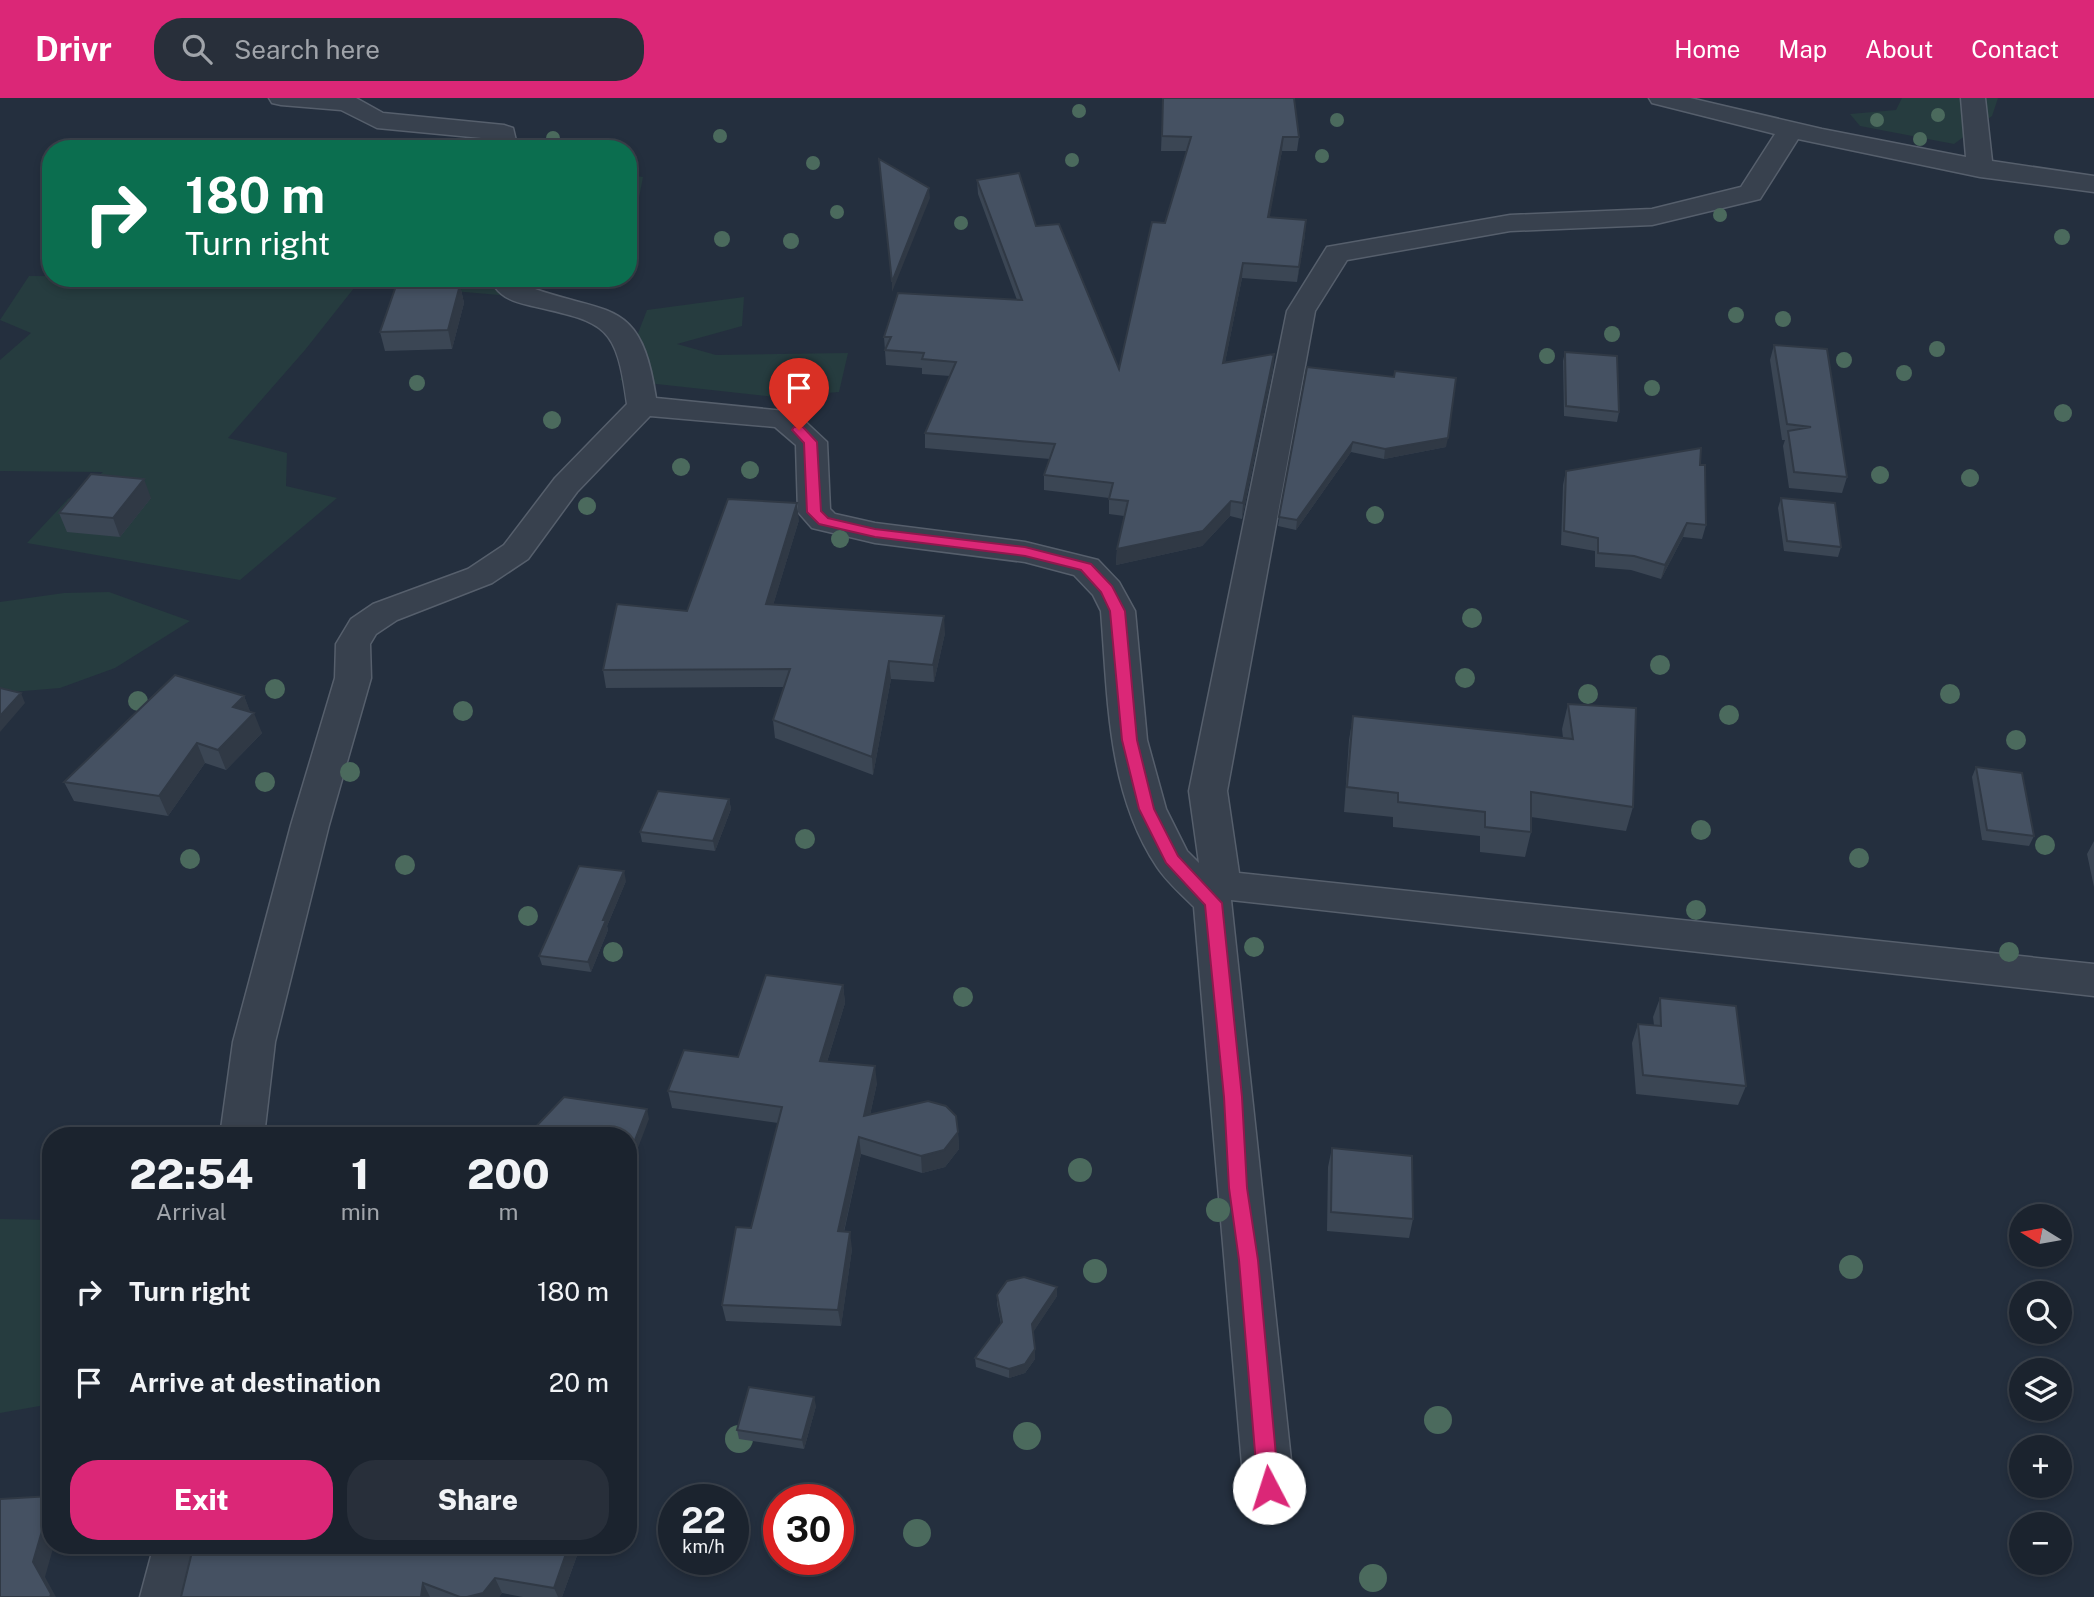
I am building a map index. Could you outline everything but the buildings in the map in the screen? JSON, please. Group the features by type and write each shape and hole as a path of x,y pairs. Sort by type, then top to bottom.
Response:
{"street":[{"path":"281,98 347,101 377,120 504,133 504,140"},
{"path":"1661,98 1791,130 1980,169 2094,184"},
{"path":"1973,98 1980,169"},
{"path":"1791,130 1751,193 1652,217 1510,223 1337,253 1301,311 1208,791 1221,885 2094,980"},
{"path":"509,287 522,297 546,299 614,322 628,336 636,359 642,406"},
{"path":"243,1127 254,1042 310,825 353,678 353,644 363,627 385,612 480,576 516,552 566,485 642,406"},
{"path":"642,406 784,419 811,442 814,512 824,521 875,533 1025,552 1086,567 1107,590 1118,611 1129,740 1147,809 1172,859 1213,903 1233,1097 1238,1188 1248,1260 1269,1488"},
{"path":"166,1597 178,1554"}],"green space":[{"path":"1902,98 1998,98 1992,116 1954,144 1860,126 1850,114 1896,110"},
{"path":"637,176 643,177 637,208"},
{"path":"29,276 42,276 42,287 355,287 305,350 228,438 287,453 286,486 337,498 240,580 27,543 68,499 103,472 0,471 0,360 31,333 0,320"},
{"path":"442,287 522,287 499,295 442,290"},
{"path":"744,297 742,326 677,344 716,355 848,353 839,392 775,397 620,380 647,310"},
{"path":"109,592 190,621 115,668 60,688 0,693 0,602 64,593"},
{"path":"0,1219 42,1220 42,1406 0,1413"}],"route":[{"path":"799,430 811,442 814,512 824,521 875,533 1025,552 1086,567 1107,590 1118,611 1129,740 1147,809 1172,859 1213,903 1233,1097 1238,1188 1248,1260 1269,1488"}]}
